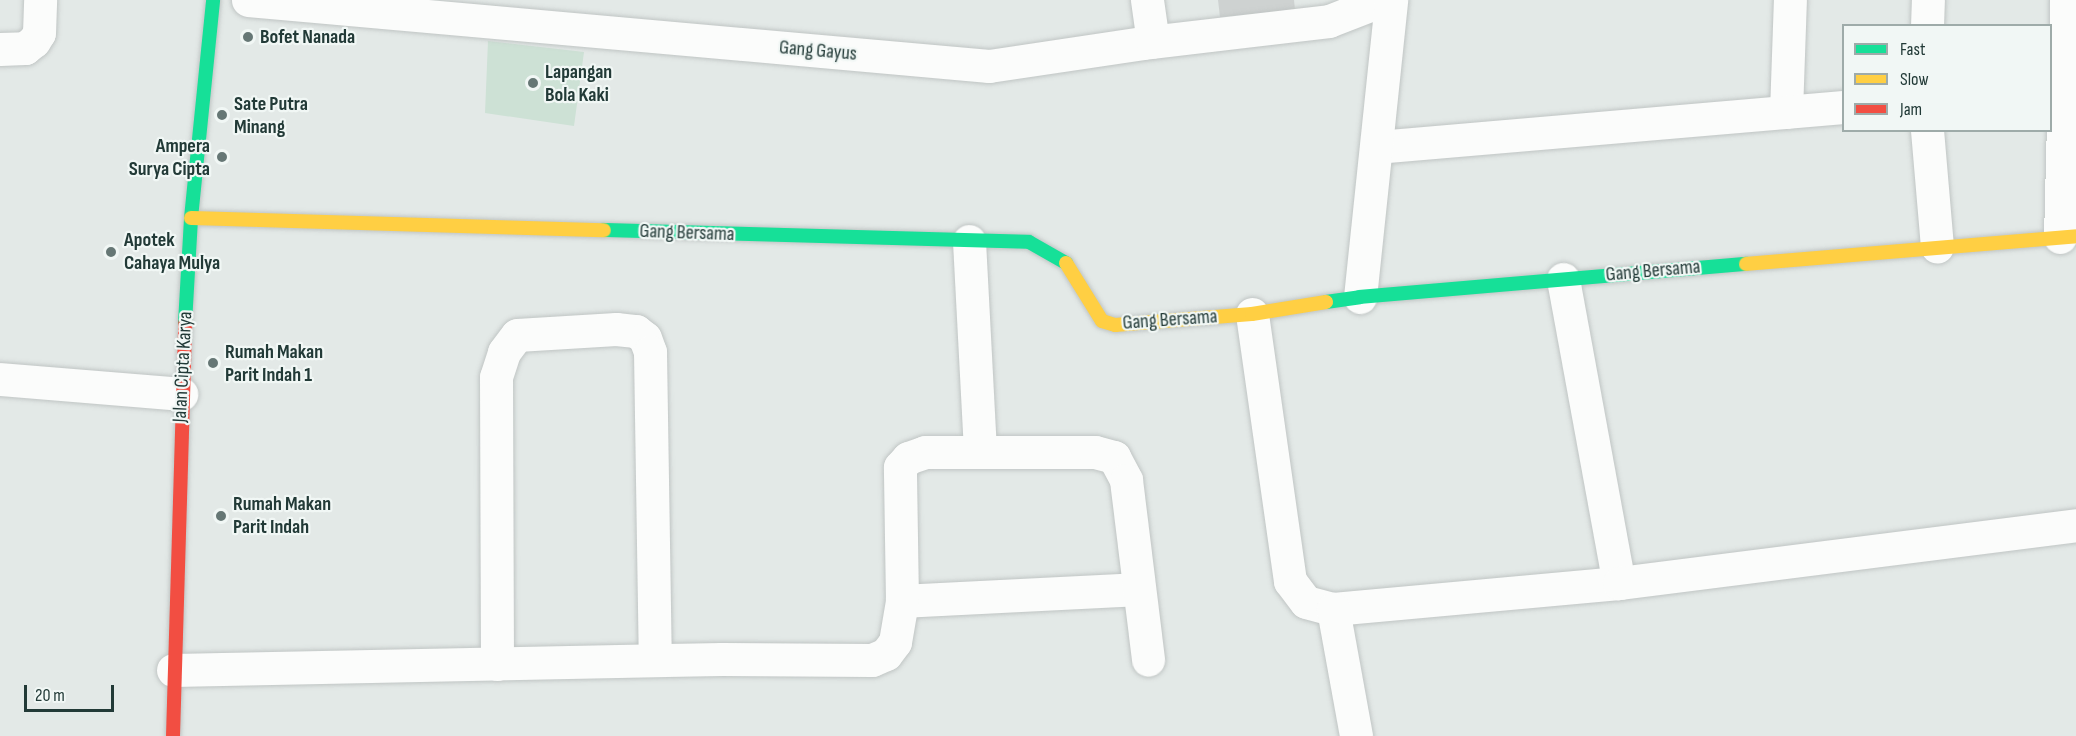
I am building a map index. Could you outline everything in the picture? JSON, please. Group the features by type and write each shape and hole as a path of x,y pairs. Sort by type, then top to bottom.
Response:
{"street":[{"path":"0,49 25,48 34,41 39,33 40,0"},
{"name":"Jalan Cipta Karya","path":"173,736 181,394 191,218 213,0"},
{"name":"Gang Gayus","path":"248,0 989,66 1153,42 1329,21 1383,0"},
{"path":"1147,0 1153,42"},
{"path":"1360,297 1391,0"},
{"path":"1786,112 1790,0"},
{"path":"1927,24 1928,0"},
{"path":"2066,0 2068,236"},
{"path":"1377,147 1842,107"},
{"path":"1927,132 1937,247"},
{"name":"Gang Bersama","path":"191,218 1029,242 1064,260 1102,321 1115,325 1252,314 1360,297 2068,236"},
{"path":"969,241 980,451"},
{"path":"1563,279 1619,583"},
{"path":"1252,314 1290,580 1306,602 1333,609 1619,583 2076,525"},
{"path":"497,664 496,376 504,352 517,335 616,329 636,331 645,338 650,352 655,660"},
{"path":"0,379 181,394"},
{"path":"173,670 655,660 872,660 886,654 895,642 902,601 900,467 908,458 925,452 980,451 1095,452 1114,457 1126,480 1148,660"},
{"path":"902,601 1139,589"},
{"path":"1333,609 1356,736"}],"green space":[{"name":"Lapangan Bola Kaki","path":"488,41 584,52 574,126 485,113"}],"building":[{"path":"1218,0 1294,0 1295,10 1220,17"}],"traffic: fast":[{"path":"185,323 191,218 213,0"},
{"path":"604,230 1029,242 1066,263"},
{"path":"1326,302 1360,297 1746,264"}],"traffic: slow":[{"path":"191,218 604,230"},
{"path":"1746,264 2076,236"},
{"path":"1066,263 1102,321 1115,325 1252,314 1326,302"}],"traffic: jam":[{"path":"173,736 185,323"}],"place":[{"name":"Bofet Nanada","path":"248,37"},
{"name":"Lapangan Bola Kaki","path":"533,83"},
{"name":"Sate Putra Minang","path":"222,115"},
{"name":"Ampera Surya Cipta","path":"222,157"},
{"name":"Apotek Cahaya Mulya","path":"111,252"},
{"name":"Rumah Makan Parit Indah 1","path":"213,363"},
{"name":"Rumah Makan Parit Indah","path":"221,516"}]}
